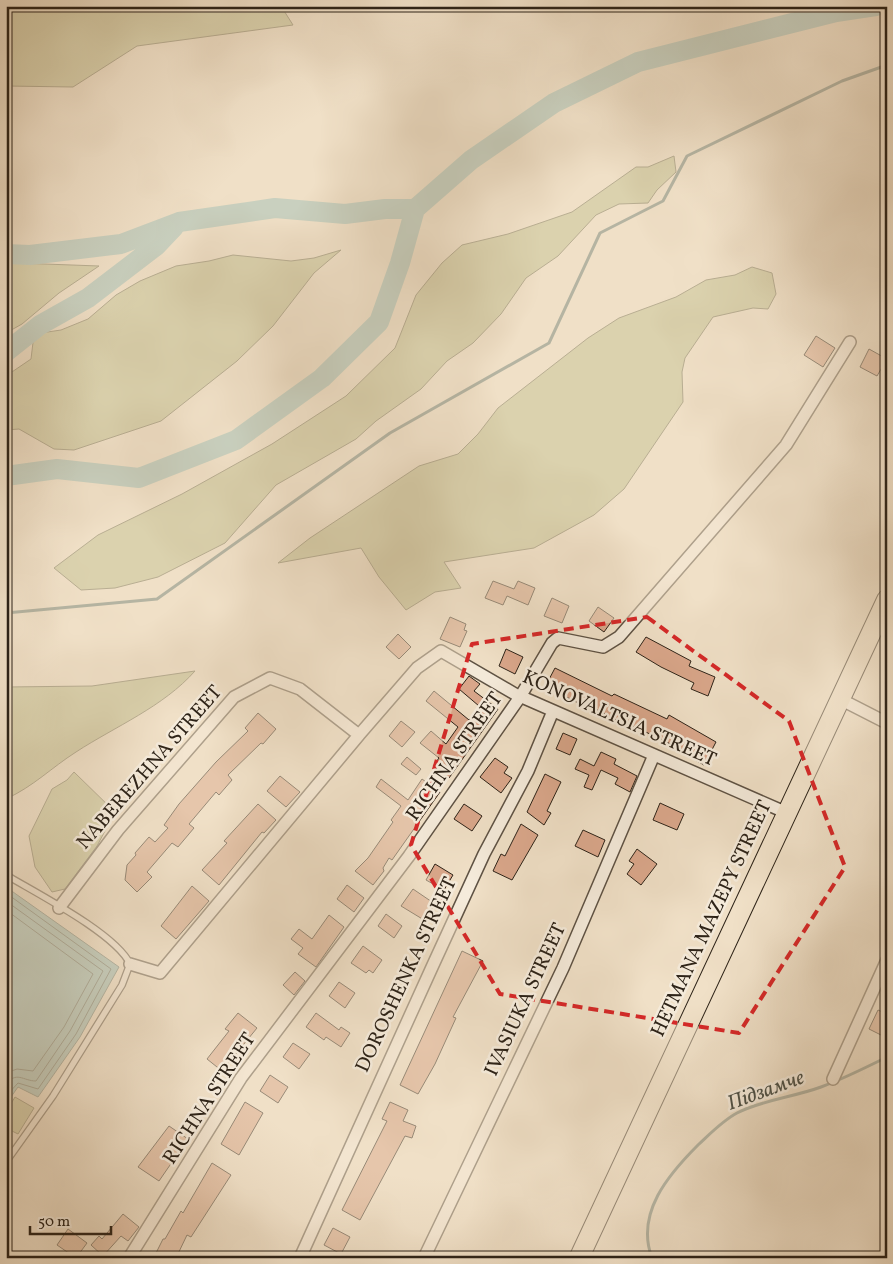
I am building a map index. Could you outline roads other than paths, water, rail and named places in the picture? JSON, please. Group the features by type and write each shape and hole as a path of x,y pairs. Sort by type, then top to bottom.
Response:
{"main road":[{"name":"HETMANA MAZEPY STREET","path":"579,1258 887,599"}],"street":[{"name":"RICHNA STREET","path":"129,1258 242,1078 409,856 520,697 552,643 558,638 603,647 619,638 786,445 850,342"},
{"name":"KONOVALTSIA STREET","path":"359,735 417,668 441,651 520,697 787,813"},
{"name":"NABEREZHNA STREET","path":"59,908 118,830 234,697 270,678 300,689 359,735"},
{"path":"840,699 887,723"},
{"name":"DOROSHENKA STREET","path":"300,1258 432,965 484,854 528,771 553,711"},
{"path":"130,964 160,973 359,735"},
{"name":"IVASIUKA STREET","path":"424,1258 563,968 654,755"},
{"path":"833,1079 887,960"}],"lane":[{"path":"6,875 108,937 127,957 130,964 122,985 53,1096 6,1162"}],"water":[{"path":"6,887 119,967 80,1037 38,1097 18,1087 6,1104"}],"waterway":[{"path":"6,476 57,469 139,478 236,440 322,378 379,322 400,263 415,209 471,160 554,103 638,62 836,12 876,6"},
{"path":"6,613 157,599 390,433 549,343 600,233 663,201 687,156 842,81 887,65"},
{"path":"6,254 30,255 121,244 179,222 275,208 345,214 385,209 415,209"},
{"path":"6,352 40,325 88,298 156,246 174,227"},
{"name":"Підзамче","path":"652,1258 648,1241 648,1225 651,1210 666,1182 676,1169 716,1128 737,1113 767,1102 821,1087 887,1057"}]}
